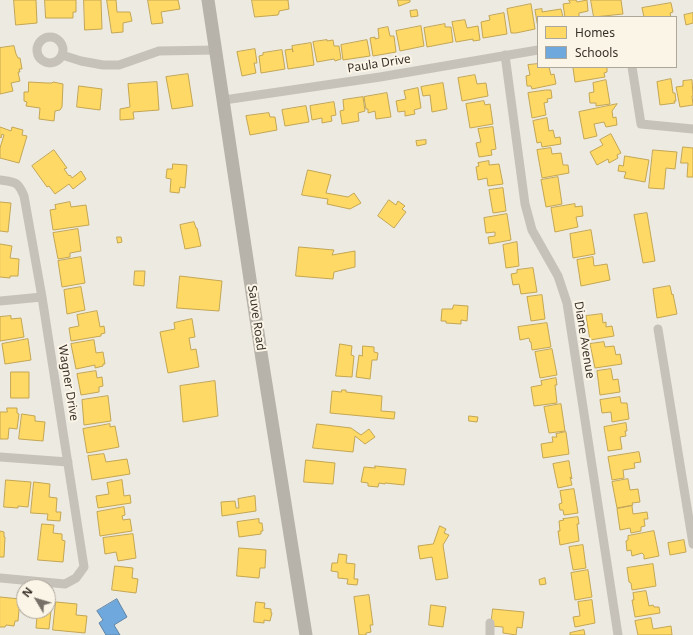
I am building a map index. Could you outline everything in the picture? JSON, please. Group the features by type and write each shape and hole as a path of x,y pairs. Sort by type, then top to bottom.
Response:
{"street":[{"name":"Sauve Road","path":"208,0 262,359 306,635"},
{"path":"62,55 103,66 119,65 159,51 216,50"},
{"name":"Paula Drive","path":"224,100 380,77 537,50"},
{"name":"Diane Avenue","path":"505,55 525,204 532,230 558,276 567,303 618,635"},
{"path":"632,68 641,124 693,129"},
{"name":"Wagner Drive","path":"0,180 15,182 19,185 24,196 42,297 84,567 76,578 65,584 0,578"},
{"path":"0,301 42,297"},
{"path":"658,329 693,544"},
{"path":"0,457 68,462"},
{"path":"490,623 490,635"}],"building: Homes":[{"path":"14,0 36,0 37,23 16,25"},
{"path":"45,0 76,0 76,12 73,12 73,18 46,18"},
{"path":"84,0 101,0 102,29 85,30"},
{"path":"107,0 116,0 117,12 130,12 132,21 123,23 123,32 112,33"},
{"path":"148,0 178,0 180,9 161,12 163,23 152,24"},
{"path":"252,0 288,0 289,9 279,11 278,15 255,17"},
{"path":"398,0 410,0 410,2 399,6"},
{"path":"569,0 576,0 577,2 587,0 588,11 579,13 579,16 565,16 563,4 570,3"},
{"path":"591,0 621,0 623,14 594,16"},
{"path":"671,3 673,12 670,13 671,16 644,16 642,8"},
{"path":"531,4 535,29 511,33 507,9"},
{"path":"542,9 542,12 561,9 563,16 537,16 537,22 535,10"},
{"path":"417,10 418,16 411,17 410,11"},
{"path":"504,13 507,34 483,38 481,22 490,20 489,16"},
{"path":"693,13 693,23 686,25 684,15"},
{"path":"465,20 467,28 478,26 480,40 473,41 473,39 456,42 452,22"},
{"path":"445,24 445,27 451,27 453,42 427,47 424,28"},
{"path":"421,26 424,46 400,51 396,31"},
{"path":"388,27 390,36 394,36 396,52 373,56 370,38 379,38 378,29"},
{"path":"333,40 334,46 339,46 341,59 335,61 334,59 317,62 313,42"},
{"path":"367,40 370,56 343,60 341,45"},
{"path":"311,43 314,65 288,69 285,50 292,49 293,52 292,46"},
{"path":"14,46 18,58 20,58 22,69 19,69 20,72 18,72 20,81 11,83 13,91 0,94 0,48"},
{"path":"255,49 257,63 254,63 256,73 242,76 237,52"},
{"path":"282,50 285,69 261,73 259,56 263,55 263,53"},
{"path":"537,64 537,68 549,68 551,75 554,74 556,84 532,89 531,86 527,86 526,76 530,75 528,65"},
{"path":"573,68 607,68 607,72 604,73 605,77 575,82"},
{"path":"188,74 193,106 172,109 166,77"},
{"path":"475,75 477,84 486,83 488,96 462,101 458,78"},
{"path":"671,79 676,101 674,101 675,103 660,105 657,82"},
{"path":"606,80 610,104 596,106 596,103 590,103 589,93 594,92 593,83"},
{"path":"692,80 693,105 680,107 676,87 683,86 683,81"},
{"path":"29,82 53,82 63,84 62,107 60,110 55,111 54,121 39,119 40,108 26,106 27,102 24,101 24,92 28,92"},
{"path":"157,82 159,110 133,112 134,119 120,120 120,109 130,107 128,84"},
{"path":"443,83 447,109 432,112 430,95 423,96 421,87"},
{"path":"79,86 102,89 100,110 77,107"},
{"path":"418,88 421,108 414,110 415,114 405,116 405,111 398,112 396,101 406,99 404,91"},
{"path":"551,90 552,98 547,99 548,102 544,103 546,115 532,118 528,93"},
{"path":"387,93 391,117 376,119 375,111 368,113 364,97"},
{"path":"363,97 365,111 358,113 359,121 342,124 340,111 344,110 343,100"},
{"path":"484,101 485,105 490,104 493,124 470,128 466,104"},
{"path":"334,102 336,115 331,116 332,121 322,123 322,118 312,120 310,106"},
{"path":"617,104 612,111 613,118 616,117 617,125 606,127 604,122 594,124 597,136 584,139 579,112"},
{"path":"306,106 309,122 285,126 282,110"},
{"path":"269,113 270,117 275,117 277,130 250,135 246,116"},
{"path":"547,118 549,131 553,130 555,138 560,137 561,144 542,147 541,142 537,143 533,121"},
{"path":"0,127 11,131 12,127 23,130 22,135 27,136 19,163 0,158 0,148 4,135 2,134 1,138 0,137"},
{"path":"493,127 496,149 491,150 492,155 479,157 476,143 481,142 478,129"},
{"path":"611,134 621,153 617,155 618,158 609,163 608,159 597,165 590,152 603,145 600,140"},
{"path":"426,140 426,144 417,146 416,141"},
{"path":"683,147 693,148 693,177 687,177 688,163 681,163"},
{"path":"551,148 552,154 561,153 563,165 568,165 569,173 542,178 537,150"},
{"path":"54,150 67,168 64,169 69,176 70,175 72,178 81,171 86,179 73,189 69,184 55,194 49,186 47,187 32,166"},
{"path":"653,150 677,152 675,169 666,168 664,189 649,188"},
{"path":"625,156 649,160 645,182 624,178 626,172 618,171 619,165 623,166"},
{"path":"489,161 489,165 499,164 503,184 488,186 487,178 478,180 476,167 479,166 478,163"},
{"path":"173,164 187,165 185,188 180,187 179,193 170,192 171,179 166,178 167,169 172,169"},
{"path":"308,170 331,175 326,193 348,197 354,193 361,203 350,209 327,204 328,199 302,195"},
{"path":"558,177 562,204 546,207 541,180"},
{"path":"503,188 506,211 493,213 489,190"},
{"path":"389,200 396,205 398,201 405,206 402,209 406,212 394,228 378,216"},
{"path":"0,202 11,203 8,232 0,231"},
{"path":"70,202 71,207 86,205 89,225 53,230 50,210 56,209 55,205"},
{"path":"575,204 575,207 582,206 583,216 576,217 578,227 555,232 551,208"},
{"path":"647,213 655,261 643,263 634,215"},
{"path":"507,214 511,240 489,244 488,237 495,236 495,232 486,233 484,218"},
{"path":"194,222 201,246 185,249 180,225"},
{"path":"78,229 81,251 70,253 70,257 58,259 53,233"},
{"path":"591,230 595,254 573,258 570,234"},
{"path":"117,237 121,237 122,242 118,243"},
{"path":"517,242 519,266 506,268 503,245"},
{"path":"0,244 12,246 10,258 19,259 18,276 10,276 10,278 0,277"},
{"path":"299,247 334,250 332,255 355,251 355,267 334,272 333,279 296,276"},
{"path":"81,257 85,283 62,287 58,261"},
{"path":"593,257 594,266 607,264 610,280 581,286 577,260"},
{"path":"533,268 537,292 521,294 519,284 513,285 511,274 517,273 517,270"},
{"path":"135,271 145,271 144,286 134,285"},
{"path":"180,276 222,281 219,311 177,308"},
{"path":"670,286 677,314 657,318 653,289"},
{"path":"81,287 85,310 67,314 64,290"},
{"path":"542,295 545,319 531,321 527,297"},
{"path":"454,305 468,306 467,321 461,320 461,324 446,323 446,321 441,321 442,309 452,309"},
{"path":"97,311 100,327 104,326 105,333 101,334 101,336 71,341 69,328 79,326 77,315"},
{"path":"602,314 603,323 606,322 606,327 612,326 614,336 590,340 586,316"},
{"path":"11,316 11,319 21,318 24,337 0,341 0,317"},
{"path":"192,319 195,337 189,338 191,350 196,349 199,367 168,373 160,332 175,329 174,323"},
{"path":"547,323 551,347 532,350 529,338 520,340 518,327"},
{"path":"28,339 31,360 5,364 2,344"},
{"path":"94,340 96,353 103,352 105,364 95,368 95,365 76,369 71,344"},
{"path":"604,342 605,347 614,346 616,355 620,354 622,364 595,368 590,344"},
{"path":"340,344 352,346 351,355 354,356 352,377 336,376"},
{"path":"363,346 374,347 374,352 378,353 377,360 372,360 370,379 356,377 359,355 362,356"},
{"path":"552,349 557,375 540,378 535,352"},
{"path":"611,369 613,380 618,379 620,392 600,395 597,371"},
{"path":"96,371 97,378 102,377 103,386 99,387 99,392 81,395 77,374"},
{"path":"11,372 29,372 29,398 11,398"},
{"path":"556,378 557,385 555,385 557,403 534,406 531,387 542,385 541,381"},
{"path":"215,381 218,416 183,422 180,386"},
{"path":"342,390 346,390 346,392 382,396 381,411 395,412 394,419 330,413 332,391 341,392"},
{"path":"108,396 111,421 84,425 82,400"},
{"path":"620,397 621,403 627,403 629,419 612,422 611,412 602,413 600,400"},
{"path":"561,404 565,431 549,433 544,407"},
{"path":"7,408 17,408 17,413 19,414 17,429 9,428 8,439 0,439 0,412 7,412"},
{"path":"22,414 35,416 35,421 45,422 43,441 19,439"},
{"path":"469,416 478,417 477,422 469,421"},
{"path":"626,423 626,436 620,437 622,449 608,451 604,427"},
{"path":"110,424 110,427 115,426 119,447 87,453 83,429"},
{"path":"317,424 351,428 361,435 369,429 375,437 365,444 355,436 353,452 313,448"},
{"path":"566,432 569,454 543,458 541,444 553,442 552,437 557,437 556,434"},
{"path":"639,452 641,462 634,463 635,468 623,470 624,478 612,480 608,457"},
{"path":"104,454 106,462 127,459 130,474 92,480 88,456"},
{"path":"306,460 335,463 333,484 304,482"},
{"path":"569,461 572,485 558,488 553,464"},
{"path":"375,466 406,469 404,485 379,483 378,487 368,486 368,483 361,482 364,467 375,468"},
{"path":"628,479 630,490 638,489 640,502 617,508 612,482"},
{"path":"6,480 31,482 28,507 4,507"},
{"path":"122,480 124,496 130,495 131,503 98,508 96,496 109,494 107,483"},
{"path":"34,482 50,484 49,497 57,498 56,512 61,512 60,521 47,520 48,514 31,513"},
{"path":"574,489 578,513 564,515 563,510 560,510 559,504 562,503 560,491"},
{"path":"255,496 256,511 222,516 221,502 235,501 236,508 239,508 238,499"},
{"path":"632,506 633,514 647,512 648,519 644,519 645,526 641,527 641,531 631,533 630,528 620,530 617,509"},
{"path":"124,507 125,515 122,516 123,520 130,519 132,531 100,536 97,512"},
{"path":"578,517 579,524 577,524 579,541 560,545 558,531 560,531 559,521"},
{"path":"259,519 259,523 262,523 263,531 261,531 261,534 239,537 237,522"},
{"path":"42,524 54,525 53,533 62,534 62,540 65,541 63,562 38,560"},
{"path":"440,526 446,529 444,533 449,535 443,545 448,578 436,580 432,557 420,559 418,546 433,544"},
{"path":"0,531 4,532 5,537 4,557 0,557"},
{"path":"654,531 659,556 644,559 644,555 642,553 632,556 631,550 627,551 626,541 628,540 628,536"},
{"path":"133,534 136,558 118,561 116,552 105,554 103,538"},
{"path":"684,540 686,552 670,555 668,543"},
{"path":"583,545 586,568 573,570 569,547"},
{"path":"239,548 266,550 265,568 260,568 259,578 237,576"},
{"path":"339,554 347,555 346,563 355,564 354,579 358,579 357,585 347,584 348,579 338,578 338,572 331,571 332,563 337,563"},
{"path":"653,564 656,586 632,590 627,568"},
{"path":"115,566 133,568 132,578 138,579 136,593 112,590"},
{"path":"588,570 592,597 575,600 571,573"},
{"path":"545,578 546,584 540,585 539,580"},
{"path":"646,591 649,606 653,605 654,607 659,607 660,613 635,617 632,600 634,600 633,593"},
{"path":"369,595 373,625 370,625 371,632 366,633 366,635 359,635 354,597"},
{"path":"0,597 16,599 16,619 18,619 18,621 15,621 14,626 6,625 5,627 0,627"},
{"path":"592,600 595,623 575,627 573,617 580,616 578,602"},
{"path":"56,602 77,604 76,615 87,616 85,633 53,630 54,619 56,619"},
{"path":"256,602 265,603 264,608 271,609 272,613 270,621 264,620 264,623 254,622"},
{"path":"431,605 446,607 443,627 429,625"},
{"path":"493,609 524,612 522,628 517,627 516,635 503,633 503,627 491,626"},
{"path":"651,618 653,629 671,626 672,635 638,635 635,621"},
{"path":"37,619 50,619 49,629 36,628"},
{"path":"584,630 585,635 570,635 570,633"}],"building: Schools":[{"path":"117,599 127,617 114,625 120,635 106,635 99,623 103,620 97,611"}]}
